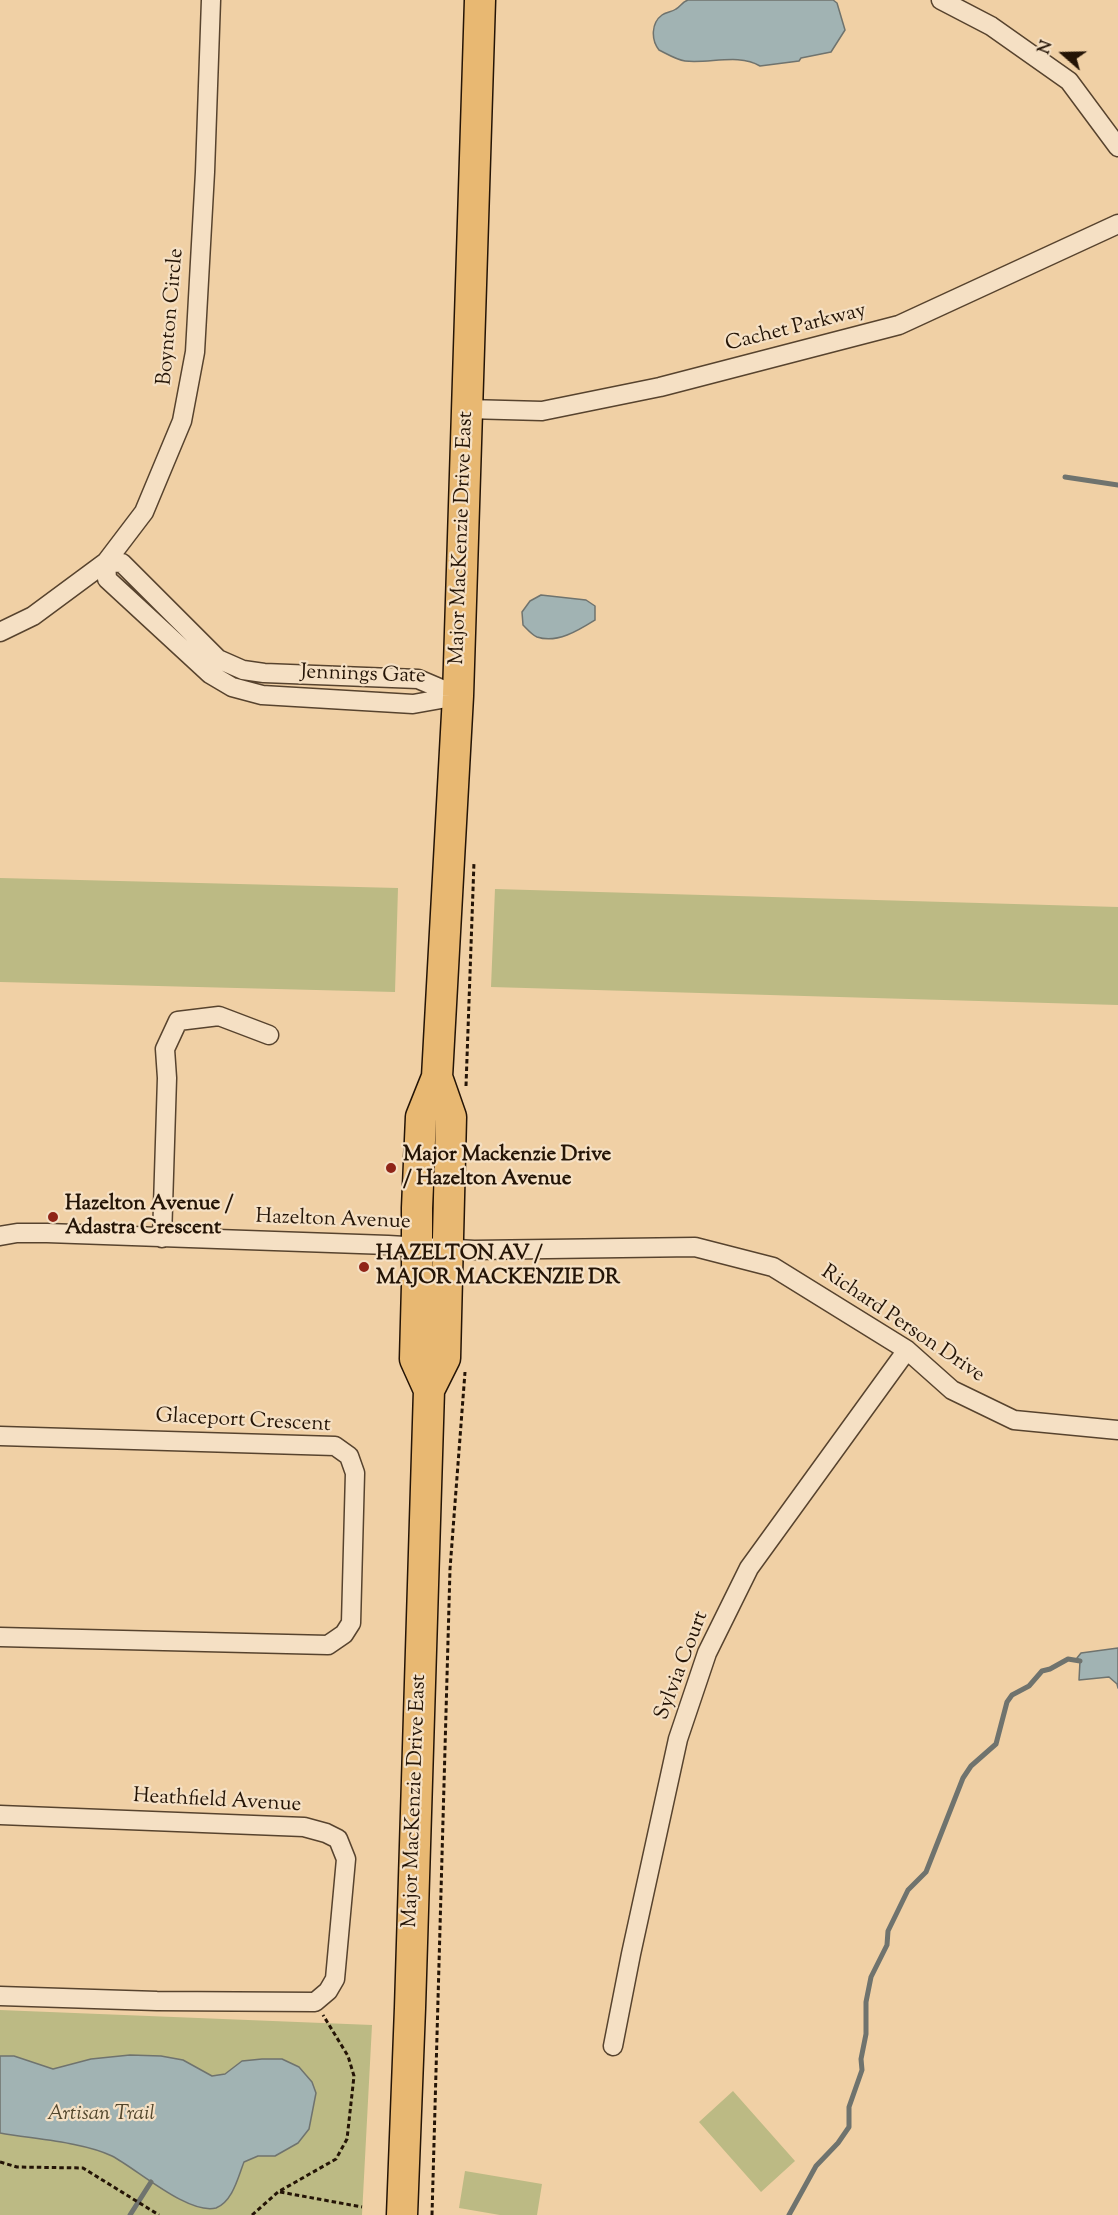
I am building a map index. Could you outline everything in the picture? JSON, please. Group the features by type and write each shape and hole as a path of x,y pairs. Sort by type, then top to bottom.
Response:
{"main road":[{"name":"Major MacKenzie Drive East","path":"429,1390 415,1359 416,1247 421,1117 437,1077 458,696 480,0"},
{"name":"Major MacKenzie Drive East","path":"402,2214 429,1390 445,1358 451,1117 437,1077"}],"street":[{"name":"Boynton Circle","path":"0,632 33,616 106,562 144,512 182,421 195,352 211,0"},
{"path":"941,0 991,26 1069,81 1118,147"},
{"name":"Cachet Parkway","path":"467,409 542,411 660,387 899,325 1118,224"},
{"name":"Jennings Gate","path":"106,562 122,563 218,659 243,669 264,673 418,680 458,696 413,704 262,695 232,687 210,674 107,579 106,562"},
{"path":"262,695 264,673"},
{"path":"162,1238 165,1049 171,1034 178,1021 219,1016 269,1035"},
{"name":"Hazelton Avenue","path":"0,1236 17,1233 47,1233 448,1249"},
{"name":"Richard Person Drive","path":"448,1249 695,1247 773,1267 907,1350 952,1390 1014,1420 1118,1430"},
{"name":"Sylvia Court","path":"614,2046 631,1954 678,1739 707,1653 749,1568 907,1350"},
{"name":"Glaceport Crescent","path":"0,1436 335,1446 349,1456 355,1473 351,1623 344,1634 328,1645 0,1637"},
{"name":"Heathfield Avenue","path":"0,1815 304,1827 338,1839 346,1860 335,1979 328,1991 315,2002"},
{"path":"0,1996 157,2001 315,2002"}],"path":[{"path":"432,2215 450,1569 465,1366"},
{"path":"252,2215 279,2192 336,2159 347,2139 354,2076 348,2056 315,2002"},
{"path":"0,2162 17,2167 83,2168 159,2215"},
{"path":"279,2192 362,2207"}],"green space":[{"path":"0,878 398,888 395,992 0,982"},
{"path":"495,889 1118,907 1118,1005 491,987"},
{"name":"Artisan Trail","path":"0,2010 372,2025 362,2215 0,2215"},
{"path":"733,2091 795,2161 761,2192 699,2122"},
{"path":"465,2171 542,2184 537,2215 500,2215 459,2208"}],"shaded area":[{"path":"688,0 833,0 837,3 845,30 831,52 801,58 799,61 760,66 752,62 733,59 685,61 659,50 653,32 658,18"},
{"path":"541,595 586,600 595,606 595,620 575,632 560,637 545,639 537,637 523,625 522,612 530,601"},
{"path":"1118,1648 1118,1688 1109,1677 1079,1680 1080,1661 1077,1658 1081,1653"},
{"path":"130,2055 161,2056 183,2060 212,2076 225,2074 242,2061 282,2059 299,2067 312,2082 316,2093 309,2129 298,2143 275,2156 258,2156 244,2162 231,2194 222,2205 216,2208 191,2205 163,2190 112,2156 100,2151 73,2144 0,2133 0,2056 14,2056 53,2069 91,2059"}],"waterway":[{"path":"1065,477 1118,485"},
{"path":"789,2215 816,2166 838,2143 849,2127 849,2107 862,2070 861,2059 866,2034 866,2002 871,1977 887,1945 888,1931 908,1890 926,1872 963,1778 971,1766 996,1744 1007,1702 1012,1695 1029,1686 1042,1671 1068,1659 1080,1661"},
{"path":"130,2215 151,2182"}],"place":[{"name":"Major Mackenzie Drive / Hazelton Avenue","path":"391,1168"},
{"name":"Hazelton Avenue / Adastra Crescent","path":"53,1217"},
{"name":"HAZELTON AV / MAJOR MACKENZIE DR","path":"364,1267"}]}
